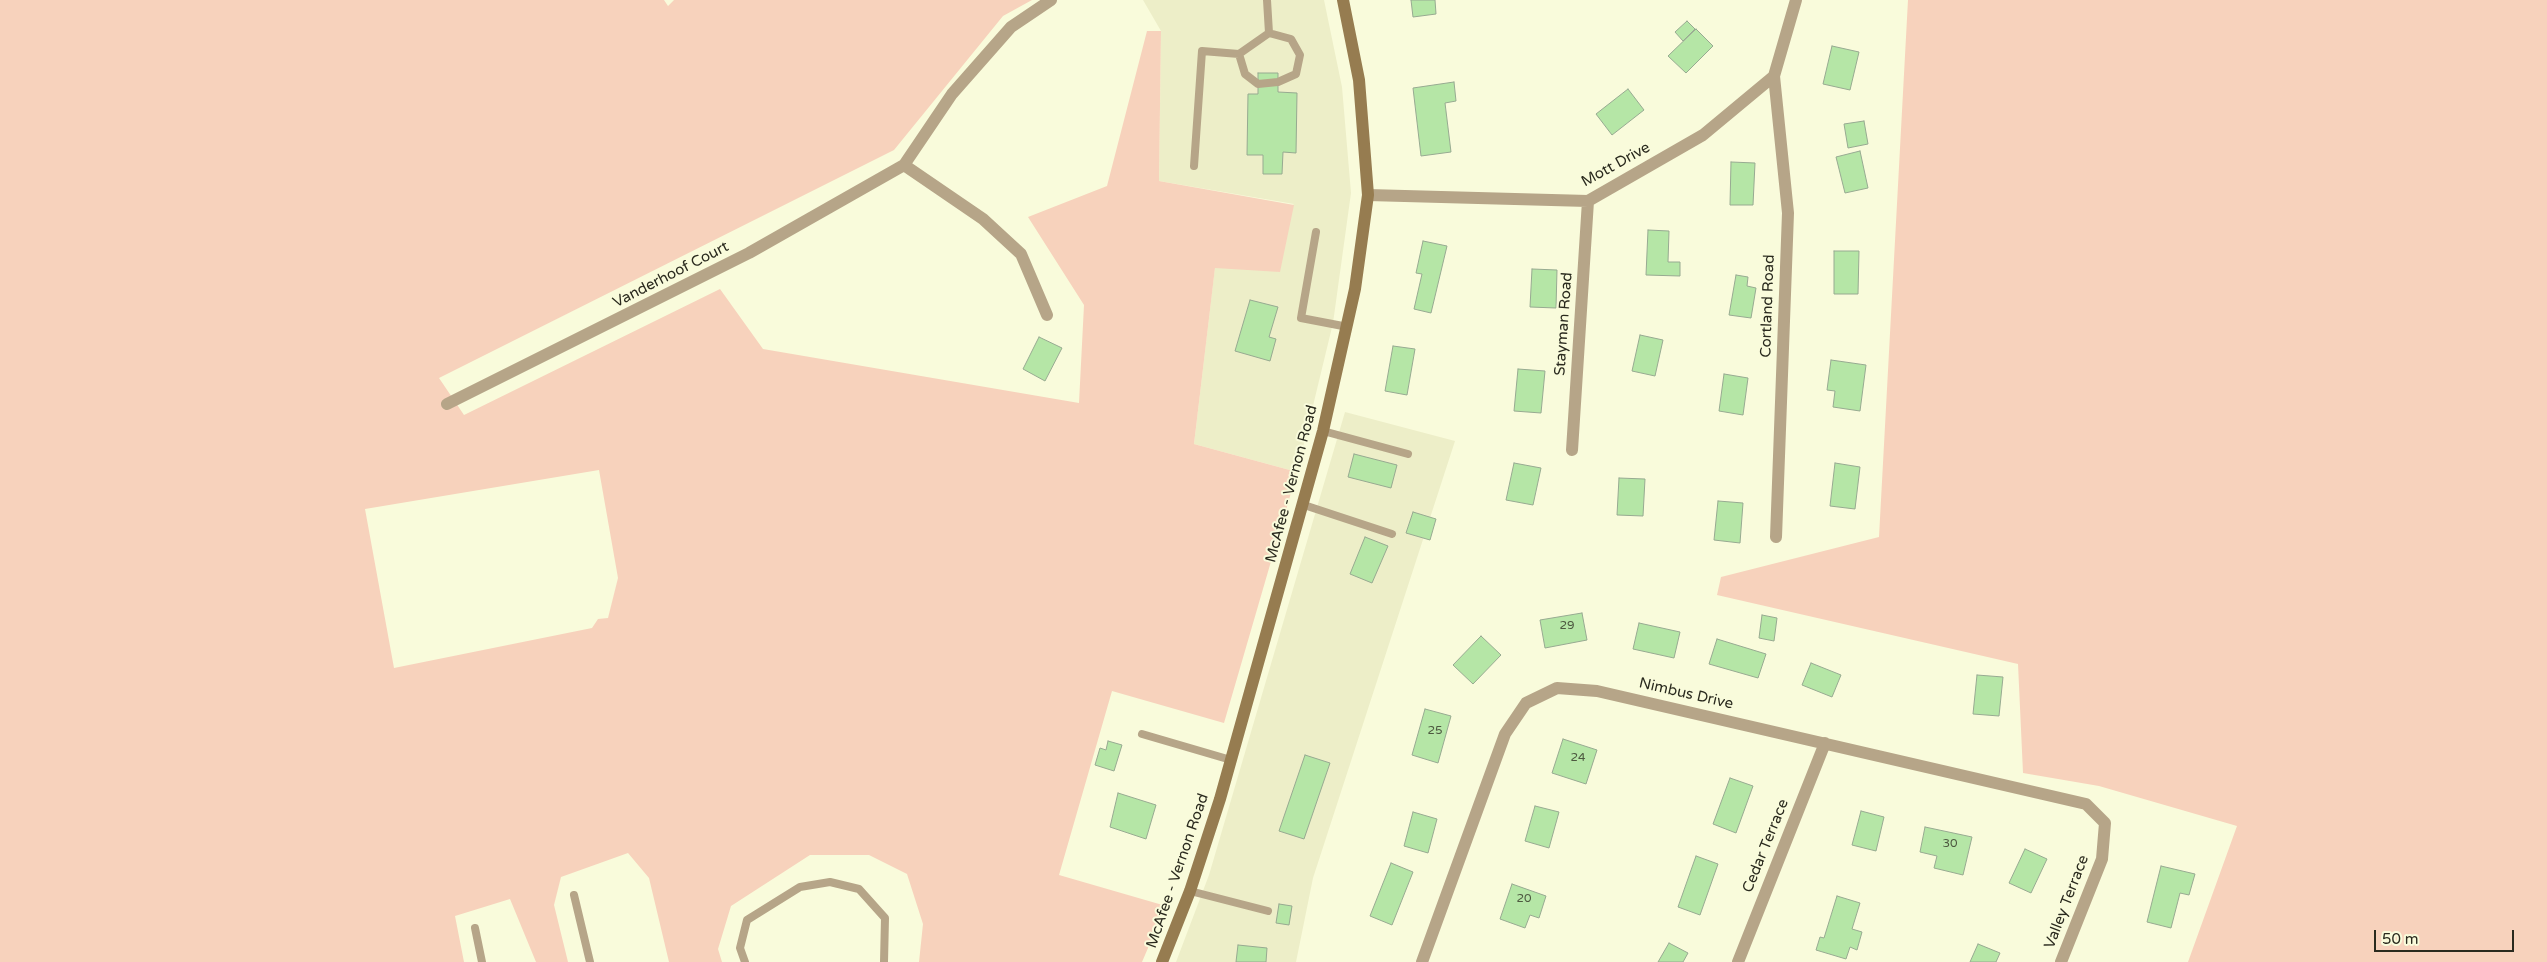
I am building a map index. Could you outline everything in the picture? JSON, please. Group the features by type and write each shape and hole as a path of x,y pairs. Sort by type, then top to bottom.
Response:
{"main road":[{"name":"McAfee - Vernon Road","path":"1162,962 1190,891 1231,760 1304,504 1348,327 1368,195 1359,80 1343,0"}],"street":[{"name":"Vanderhoof Court","path":"447,404 748,254 904,165 952,94 1011,27 1051,0"},
{"path":"1774,76 1796,0"},
{"name":"Mott Drive","path":"1368,195 1588,201 1703,135 1774,76"},
{"name":"Cortland Road","path":"1774,76 1788,213 1776,537"},
{"path":"904,165 982,219 1021,254 1047,315"},
{"name":"Stayman Road","path":"1572,450 1588,201"},
{"name":"Nimbus Drive","path":"1422,962 1505,734 1526,703 1558,688 1597,690 2086,804 2105,823"},
{"name":"Cedar Terrace","path":"1738,962 1825,742"},
{"name":"Valley Terrace","path":"2061,962 2102,859 2105,823"}],"lane":[{"path":"1267,0 1269,32"},
{"path":"1194,166 1202,51 1239,54 1269,32"},
{"path":"1239,54 1245,74 1258,84 1278,82 1296,74 1300,55 1291,39 1269,32"},
{"path":"1316,232 1301,318 1348,327"},
{"path":"1323,431 1408,454"},
{"path":"1304,504 1392,534"},
{"path":"1142,734 1231,760"},
{"path":"744,962 740,948 747,920 800,887 830,882 860,889 885,918 884,962"},
{"path":"1190,891 1268,911"},
{"path":"574,895 590,962"},
{"path":"475,928 482,962"}],"shaded area":[{"path":"0,0 664,0 668,6 674,0 1032,0 1003,16 894,150 439,378 464,415 720,289 763,349 1079,403 1084,305 1028,217 1107,186 1147,31 1161,31 1159,181 1294,205 1280,272 1215,268 1194,444 1297,472 1224,723 1112,691 1059,875 1166,906 1142,962 919,962 923,924 907,874 869,855 810,855 731,906 718,949 722,962 669,962 649,878 628,853 561,877 554,905 568,962 536,962 510,899 455,916 464,962 0,962","holes":["599,470 618,578 608,618 598,619 592,628 394,668 365,509"]},
{"path":"1143,0 1324,0 1342,87 1351,193 1333,323 1297,472 1194,444 1215,267 1294,204 1159,181 1161,31"},
{"path":"1908,0 2547,0 2547,962 2188,962 2237,826 2099,786 2023,773 2018,664 1717,595 1721,577 1879,537"},
{"path":"1345,412 1455,441 1313,878 1296,962 1176,962 1209,875"}],"building":[{"path":"1411,0 1435,0 1436,14 1413,17"},
{"path":"1687,21 1695,29 1683,41 1675,32"},
{"path":"1696,29 1713,46 1686,73 1668,56"},
{"path":"1832,46 1859,52 1850,90 1823,84"},
{"path":"1258,73 1278,73 1278,92 1297,93 1296,153 1283,152 1282,174 1263,174 1263,155 1247,155 1248,94 1258,94"},
{"path":"1454,82 1456,101 1445,103 1451,152 1421,156 1413,88"},
{"path":"1628,89 1644,110 1612,135 1596,114"},
{"path":"1864,121 1868,144 1848,148 1844,124"},
{"path":"1860,151 1868,188 1845,193 1836,157"},
{"path":"1731,162 1755,163 1753,205 1730,205"},
{"path":"1648,230 1669,231 1668,262 1680,262 1680,276 1646,275"},
{"path":"1423,241 1447,246 1431,313 1414,309 1422,274 1416,273"},
{"path":"1834,251 1859,251 1858,294 1834,294"},
{"path":"1532,269 1557,270 1556,308 1530,307"},
{"path":"1736,275 1748,277 1747,286 1756,288 1751,318 1729,315"},
{"path":"1250,300 1278,307 1269,337 1276,339 1270,361 1235,351"},
{"path":"1640,335 1663,340 1655,376 1632,371"},
{"path":"1039,337 1062,348 1045,381 1023,369"},
{"path":"1393,346 1415,349 1407,395 1385,391"},
{"path":"1831,360 1866,365 1860,411 1833,407 1835,391 1827,390"},
{"path":"1518,369 1545,371 1541,413 1514,411"},
{"path":"1724,374 1748,378 1743,415 1719,411"},
{"path":"1354,454 1397,465 1391,488 1348,477"},
{"path":"1514,463 1541,468 1533,505 1506,500"},
{"path":"1835,463 1860,467 1855,509 1830,506"},
{"path":"1619,478 1645,479 1643,516 1617,515"},
{"path":"1718,501 1743,503 1740,543 1714,540"},
{"path":"1413,512 1436,519 1430,540 1406,533"},
{"path":"1365,537 1388,546 1372,583 1350,574"},
{"path":"1582,613 1587,640 1545,648 1540,620"},
{"path":"1762,615 1777,618 1774,641 1759,638"},
{"path":"1639,623 1680,632 1674,658 1633,649"},
{"path":"1481,636 1501,655 1473,684 1453,665"},
{"path":"1717,639 1766,654 1758,678 1709,664"},
{"path":"1811,663 1841,675 1832,697 1802,685"},
{"path":"1977,675 2003,677 1999,716 1973,714"},
{"path":"1425,709 1451,716 1438,763 1412,755"},
{"path":"1563,739 1597,750 1586,784 1552,773"},
{"path":"1108,741 1122,745 1114,771 1095,765 1100,748 1106,750"},
{"path":"1305,755 1330,763 1304,839 1279,831"},
{"path":"1730,778 1753,786 1736,833 1713,824"},
{"path":"1118,793 1156,805 1146,839 1110,827"},
{"path":"1535,806 1559,812 1549,848 1525,841"},
{"path":"1861,811 1884,817 1876,851 1852,845"},
{"path":"1413,812 1437,819 1428,853 1404,846"},
{"path":"1925,827 1972,837 1963,875 1934,868 1937,856 1920,852"},
{"path":"2025,849 2047,859 2031,893 2009,883"},
{"path":"1696,856 1718,864 1700,915 1678,907"},
{"path":"1391,863 1413,872 1392,925 1370,916"},
{"path":"2161,866 2195,874 2189,895 2180,893 2171,928 2147,922"},
{"path":"1512,884 1546,896 1539,918 1530,915 1525,928 1500,919"},
{"path":"1837,896 1860,903 1852,929 1862,932 1857,950 1850,947 1846,959 1816,950 1820,937 1824,938"},
{"path":"1279,904 1292,906 1289,925 1276,923"},
{"path":"1669,943 1688,953 1683,962 1658,962"},
{"path":"1978,944 2000,953 1996,962 1970,962"},
{"path":"1238,945 1267,948 1266,962 1236,962"}]}
